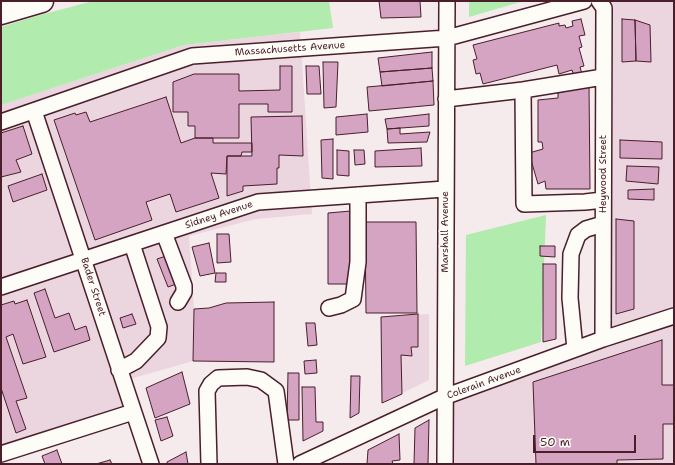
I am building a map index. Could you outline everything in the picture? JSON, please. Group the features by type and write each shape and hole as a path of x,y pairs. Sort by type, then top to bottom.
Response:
{"highway":[{"path":"1,13 42,1"}],"street":[{"name":"Marshall Avenue","path":"445,464 444,397 447,1"},
{"name":"Massachusetts Avenue","path":"1,122 192,56 447,38 584,1"},
{"name":"Heywood Street","path":"601,5 603,77 603,339"},
{"path":"446,99 523,90 603,77"},
{"path":"523,90 524,204 603,200"},
{"name":"Bader Street","path":"34,111 151,464"},
{"name":"Sidney Avenue","path":"1,287 258,202 445,189"},
{"path":"329,308 341,305 353,298 358,262 358,195"},
{"path":"575,349 570,298 571,254 578,235 586,229 603,224"},
{"path":"164,233 184,286 184,292 178,302"},
{"path":"120,370 136,361 158,338 159,327 132,244"},
{"name":"Colerain Avenue","path":"300,464 444,397 603,339 674,316"},
{"path":"209,464 208,392 211,384 218,378 247,376 261,380 276,391 286,464"},
{"path":"1,454 133,412"}],"shaded area":[{"path":"604,1 674,1 674,464 445,464 444,397 603,339"},
{"path":"300,32 312,214 256,219 189,236 194,309 193,361 123,381 133,412 1,454 1,105 184,45"},
{"path":"429,314 429,380 382,403 381,317"}],"green space":[{"path":"93,1 329,1 333,28 184,45 1,105 1,27"},
{"path":"469,1 524,1 469,17"},
{"path":"546,215 541,342 465,366 466,235"}],"building":[{"path":"379,1 420,1 421,17 381,18"},
{"path":"581,19 585,35 579,36 582,47 579,48 584,66 580,67 582,74 574,76 572,70 559,74 557,65 483,84 480,73 476,74 473,60 477,59 473,45 559,23 559,26 565,25 566,28 573,26 572,21"},
{"path":"622,19 635,20 636,61 622,62"},
{"path":"635,20 650,25 651,62 636,61"},
{"path":"432,52 432,68 380,72 378,58"},
{"path":"323,62 338,62 336,107 324,108"},
{"path":"280,66 292,66 292,112 268,112 268,104 239,104 239,138 195,138 195,126 188,126 188,112 173,112 173,82 194,74 239,74 239,91 280,90"},
{"path":"306,66 319,66 321,94 307,94"},
{"path":"432,68 433,81 382,86 380,72"},
{"path":"433,81 434,105 369,111 367,87"},
{"path":"589,84 590,189 546,189 545,181 538,184 529,153 543,149 542,142 538,142 538,100 558,98 558,93 566,91 565,85"},
{"path":"166,97 181,143 195,138 213,138 213,143 252,143 252,152 242,152 241,156 227,156 226,174 211,173 219,198 176,212 170,194 146,202 152,220 95,240 54,120 75,113 76,115 86,112 90,122"},
{"path":"367,114 368,132 336,135 336,117"},
{"path":"429,114 429,126 387,129 385,119"},
{"path":"302,116 303,156 279,155 277,184 243,186 243,191 227,196 227,156 252,156 251,117"},
{"path":"23,126 32,154 16,160 21,172 1,177 1,133"},
{"path":"400,128 400,134 430,132 427,142 388,143 387,129"},
{"path":"333,139 333,179 322,178 321,140"},
{"path":"620,140 662,142 662,159 620,158"},
{"path":"421,148 422,166 375,167 375,151"},
{"path":"337,150 349,151 349,176 337,175"},
{"path":"354,150 364,150 365,164 355,165"},
{"path":"627,166 659,167 658,184 626,181"},
{"path":"42,174 47,190 13,202 8,186"},
{"path":"654,189 654,200 628,199 628,190"},
{"path":"351,211 349,284 328,284 328,213"},
{"path":"616,219 634,221 634,309 616,314"},
{"path":"365,222 416,222 417,313 366,313"},
{"path":"217,234 229,234 231,262 217,263"},
{"path":"209,243 215,273 200,276 192,247"},
{"path":"540,246 555,246 555,257 540,256"},
{"path":"169,255 179,283 168,287 157,259"},
{"path":"543,264 556,264 556,339 543,342"},
{"path":"216,273 226,273 226,282 215,282"},
{"path":"45,289 55,318 69,313 75,330 86,326 90,340 54,352 34,293"},
{"path":"27,300 46,357 23,364 13,334 6,337 27,398 16,401 26,429 16,433 1,388 1,305 14,301 15,304"},
{"path":"274,302 274,362 193,361 194,309 209,308 226,303"},
{"path":"132,314 136,324 123,328 120,318"},
{"path":"418,314 418,347 411,347 412,356 401,355 402,394 382,403 381,317"},
{"path":"306,323 315,323 317,345 308,346"},
{"path":"662,340 662,385 674,385 674,424 663,424 663,459 617,460 617,464 536,464 533,382"},
{"path":"316,360 317,373 305,374 304,361"},
{"path":"182,372 190,404 155,418 146,388"},
{"path":"288,373 299,373 299,420 287,420"},
{"path":"351,376 360,376 359,413 350,418"},
{"path":"302,387 315,387 316,422 323,422 323,431 303,441"},
{"path":"167,417 173,436 161,441 155,420"},
{"path":"429,420 428,464 414,464 415,428"},
{"path":"399,434 400,460 392,461 393,464 367,464 368,450"},
{"path":"57,450 62,464 45,464 42,456"},
{"path":"186,452 188,464 167,464 167,462"},
{"path":"110,460 112,464 96,464"}]}
